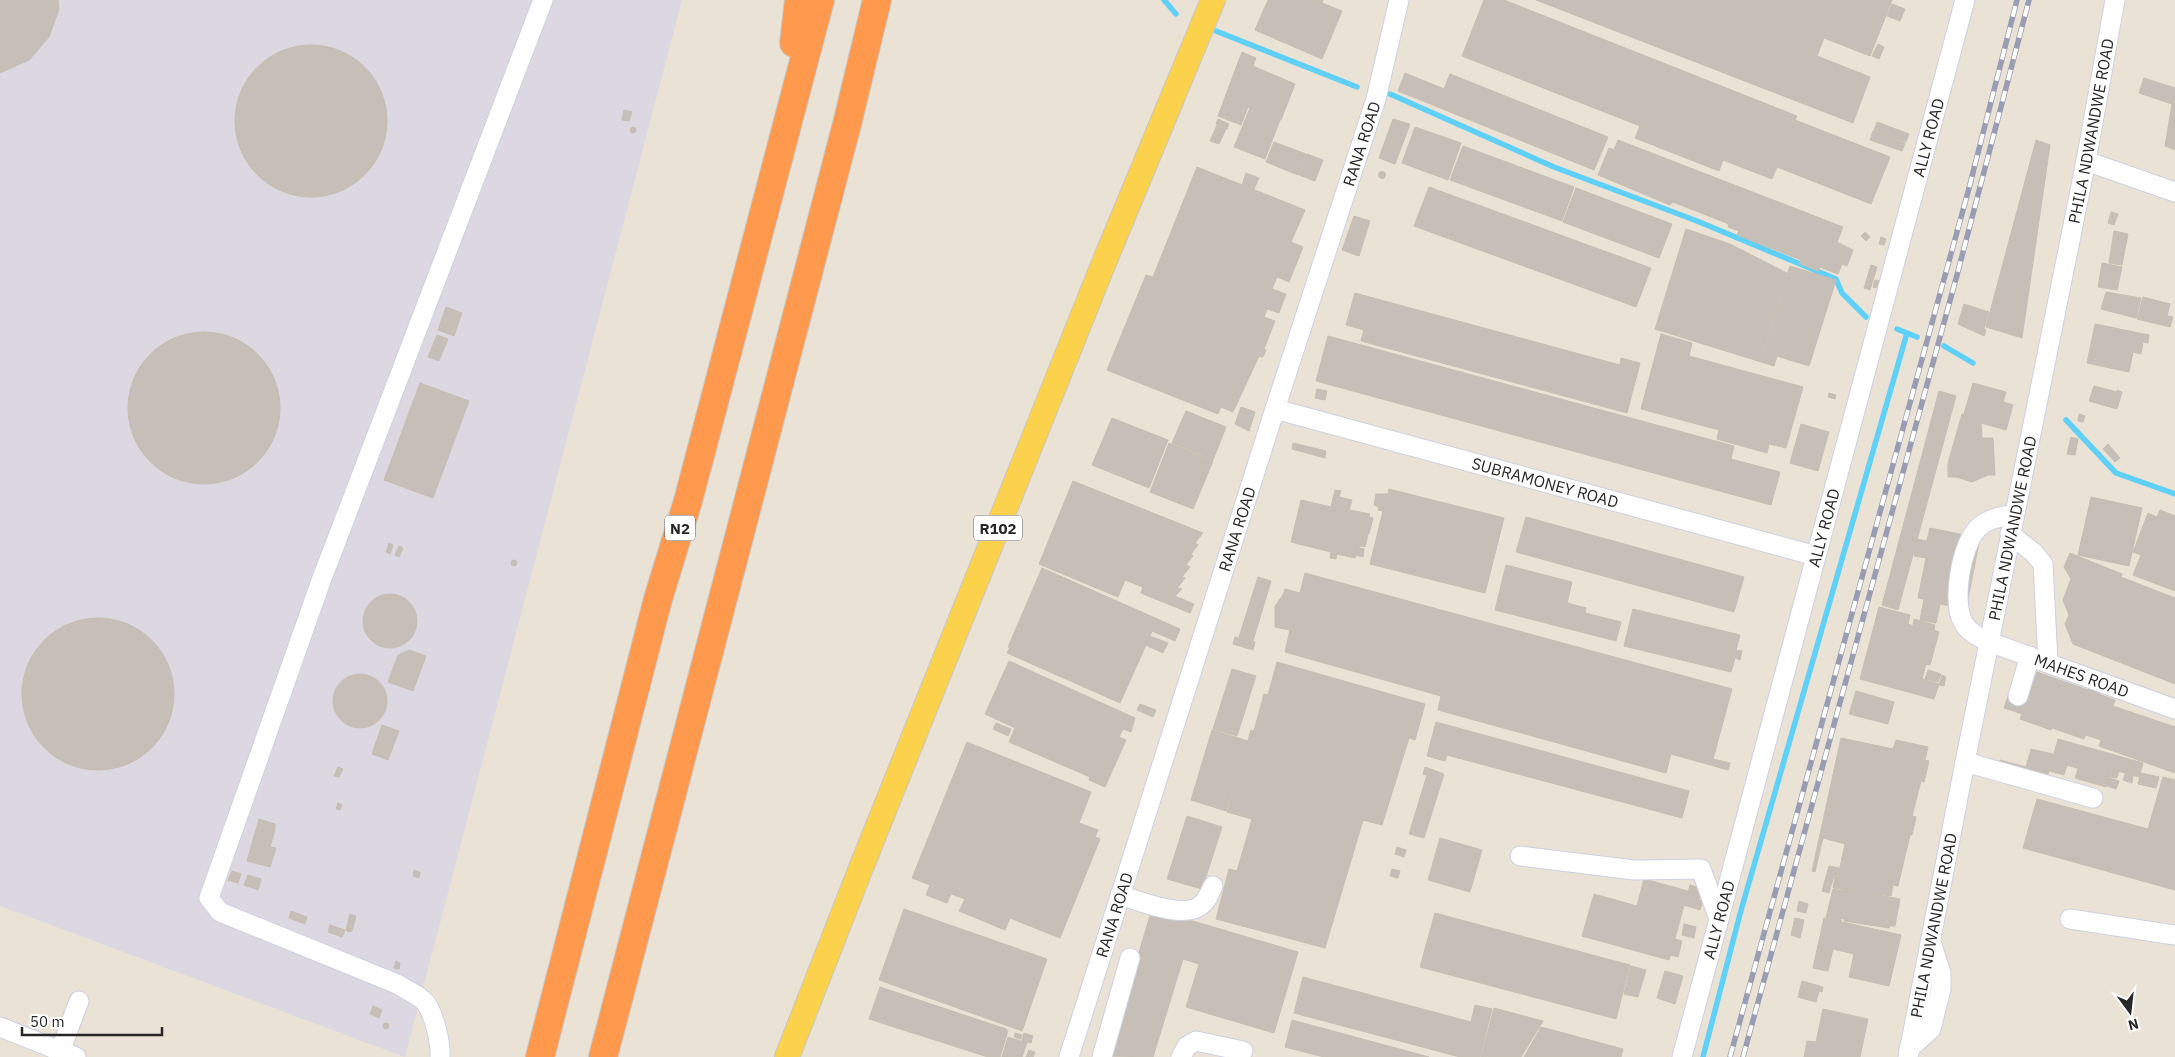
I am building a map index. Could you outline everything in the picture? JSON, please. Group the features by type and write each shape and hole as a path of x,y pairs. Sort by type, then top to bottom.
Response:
{"highway":[{"path":"784,139 799,0"},
{"name":"N2","path":"540,1057 658,599 688,501 820,0"},
{"path":"603,1057 847,124 877,0"},
{"path":"847,124 886,0"}],"main road":[{"name":"R102","path":"787,1057 860,868 1099,274 1213,0"}],"street":[{"path":"440,1057 441,1050 434,1023 423,1000 397,984 220,912 209,898 322,581 543,0"},
{"name":"RANA ROAD","path":"1069,1057 1274,409 1376,99 1400,0"},
{"name":"ALLY ROAD","path":"1682,1057 1964,0"},
{"name":"PHILA NDWANDWE ROAD","path":"1908,1053 1964,762 2086,160 2114,0"},
{"path":"2086,160 2175,192"},
{"name":"SUBRAMONEY ROAD","path":"1274,409 1816,556"},
{"name":"MAHES ROAD","path":"2014,514 1994,518 1978,528 1968,546 1961,574 1958,603 1960,615 1972,634 1989,642 2175,708"},
{"path":"2010,534 2034,553 2043,564 2039,659 2018,696"},
{"path":"1964,762 2093,798"},
{"path":"1520,856 1634,870 1701,869 1719,919"},
{"path":"1120,895 1176,911 1189,911 1203,903 1213,886"},
{"path":"2070,920 2175,935"},
{"path":"1102,1057 1130,958"},
{"path":"0,1027 64,1055 79,1001"},
{"path":"1181,1057 1187,1046 1196,1041 1243,1051"}],"shaded area":[{"path":"0,0 682,0 405,1057 0,906"}],"building":[{"path":"0,0 58,0 59,9 49,37 29,60 0,73"},
{"path":"1268,0 1323,0 1322,3 1342,11 1322,59 1255,30"},
{"path":"1484,0 1504,0 1797,116 1795,120 1890,157 1871,204 1777,167 1772,179 1723,160 1719,171 1635,138 1640,126 1462,56"},
{"path":"1536,0 1892,0 1870,56 1824,38 1817,56 1870,77 1853,123"},
{"path":"1892,4 1905,9 1900,21 1887,16"},
{"path":"1878,44 1884,47 1879,59 1872,56"},
{"path":"311,45 326,46 340,50 353,57 365,67 375,79 382,92 386,106 386,136 382,150 375,163 365,175 353,185 340,192 326,196 311,197 296,196 282,192 269,185 257,175 247,163 240,150 236,136 235,121 236,106 240,92 247,79 257,67 269,57 282,50 296,46"},
{"path":"1242,52 1256,58 1253,66 1295,84 1281,120 1248,107 1241,125 1218,116"},
{"path":"1405,73 1444,89 1450,74 1608,137 1594,170 1398,91"},
{"path":"2144,78 2175,88 2175,150 2165,146 2172,104 2139,93"},
{"path":"1250,108 1280,120 1265,159 1234,147"},
{"path":"624,110 632,112 629,121 622,120"},
{"path":"1218,119 1229,124 1227,129 1216,124"},
{"path":"1393,119 1410,124 1395,164 1379,158"},
{"path":"1877,122 1909,134 1906,142 1874,131"},
{"path":"1217,125 1226,129 1219,144 1210,141"},
{"path":"633,127 636,130 633,133 630,130"},
{"path":"1415,127 1461,143 1448,180 1402,163"},
{"path":"1873,131 1905,143 1902,151 1870,140"},
{"path":"1618,140 1843,227 1837,242 1853,250 1847,266 1842,264 1838,274 1820,267 1818,271 1800,264 1801,260 1737,235 1739,231 1728,227 1729,224 1673,202 1670,205 1598,175 1609,148 1614,150"},
{"path":"2036,140 2050,145 2022,338 1986,327"},
{"path":"1274,142 1306,154 1298,175 1266,162"},
{"path":"1463,146 1574,187 1562,221 1450,180"},
{"path":"1307,154 1323,160 1315,181 1299,175"},
{"path":"1197,167 1305,210 1291,242 1303,247 1289,282 1277,277 1272,289 1286,294 1279,313 1267,309 1264,317 1275,321 1264,349 1266,350 1263,357 1259,356 1233,412 1221,407 1218,414 1107,370 1146,275 1153,277"},
{"path":"1382,171 1386,175 1382,179 1378,175"},
{"path":"1246,173 1259,178 1254,189 1242,185"},
{"path":"1429,187 1651,268 1636,307 1414,226"},
{"path":"1576,188 1672,224 1659,258 1563,222"},
{"path":"2111,212 2118,214 2114,225 2108,223"},
{"path":"1354,216 1370,221 1359,256 1342,250"},
{"path":"1686,229 1730,244 1787,273 1763,352 1777,356 1774,366 1655,329"},
{"path":"2114,231 2128,234 2122,265 2109,263"},
{"path":"1865,232 1870,237 1866,241 1861,236"},
{"path":"1881,237 1886,239 1884,245 1879,244"},
{"path":"2102,263 2122,267 2117,290 2098,287"},
{"path":"1871,265 1877,267 1870,290 1864,288"},
{"path":"1790,266 1836,280 1809,366 1764,352"},
{"path":"1875,280 1883,281 1881,289 1873,287"},
{"path":"2106,292 2141,298 2136,318 2101,309"},
{"path":"1355,293 1620,365 1621,358 1640,363 1627,413 1361,341 1364,330 1346,325"},
{"path":"2143,297 2170,304 2167,316 2173,317 2170,327 2137,319"},
{"path":"1964,304 1989,312 1984,336 1958,324"},
{"path":"446,307 462,313 454,336 438,330"},
{"path":"2095,324 2149,335 2148,343 2143,342 2141,354 2133,352 2129,372 2087,363"},
{"path":"204,332 219,333 233,337 246,344 258,354 268,366 275,379 279,393 279,423 275,437 268,450 258,462 246,472 233,479 219,483 204,484 189,483 175,479 162,472 150,462 140,450 133,437 129,423 128,408 129,393 133,379 140,366 150,354 162,344 175,337 189,333"},
{"path":"1661,334 1692,343 1689,356 1803,387 1786,448 1769,444 1767,453 1717,439 1719,430 1641,409"},
{"path":"437,335 448,339 439,361 428,357"},
{"path":"1328,336 1734,446 1731,459 1780,472 1771,505 1316,381"},
{"path":"420,383 469,401 433,498 384,480"},
{"path":"1973,383 2006,392 2003,402 2013,405 2006,430 1981,423 1982,438 1993,438 1995,475 1988,475 1972,482 1956,477 1948,477 1948,463"},
{"path":"2094,386 2122,392 2117,409 2089,401"},
{"path":"1317,389 1327,391 1325,400 1315,398"},
{"path":"1939,391 1956,396 1898,610 1882,605"},
{"path":"1829,393 1836,395 1835,399 1828,397"},
{"path":"1241,407 1255,412 1249,431 1235,424"},
{"path":"1186,411 1226,427 1213,460 1172,443"},
{"path":"2079,414 2085,416 2083,422 2078,421"},
{"path":"1112,418 1168,440 1149,488 1092,465"},
{"path":"1801,424 1829,432 1818,471 1790,463"},
{"path":"2071,437 2078,439 2075,455 2067,454"},
{"path":"1169,443 1213,461 1193,509 1150,492"},
{"path":"1293,443 1326,451 1325,458 1292,449"},
{"path":"2108,444 2120,458 2115,462 2103,449"},
{"path":"1073,481 1203,533 1195,543 1198,545 1186,565 1190,567 1182,577 1185,578 1177,588 1182,589 1175,596 1194,604 1190,613 1141,593 1143,587 1125,580 1118,597 1039,564"},
{"path":"1389,489 1504,518 1485,593 1370,564 1383,511 1378,510 1379,507 1374,505 1376,494 1388,494"},
{"path":"1335,490 1341,491 1339,497 1352,500 1349,510 1370,514 1369,517 1373,518 1369,534 1362,532 1368,535 1365,547 1359,546 1359,548 1364,549 1363,557 1356,555 1355,558 1337,554 1336,559 1330,558 1331,552 1291,542 1301,500 1331,507"},
{"path":"2091,497 2142,508 2129,566 2078,555"},
{"path":"2160,510 2175,516 2175,591 2133,575 2141,555 2133,552 2148,513 2157,517"},
{"path":"1526,517 1744,577 1734,612 1516,552"},
{"path":"1930,528 1980,538 1966,609 1940,604 1936,623 1920,620 1924,599 1918,598 1926,558 1914,556 1917,539 1927,541"},
{"path":"389,543 393,545 390,554 386,552"},
{"path":"399,546 403,548 399,557 395,555"},
{"path":"2070,553 2122,574 2121,577 2175,598 2175,684 2073,644 2065,624 2069,615 2063,600 2071,579 2064,567"},
{"path":"514,560 517,563 514,566 511,563"},
{"path":"1506,565 1572,582 1567,603 1586,608 1585,613 1621,622 1616,641 1495,610"},
{"path":"1042,568 1180,629 1175,641 1152,631 1150,636 1168,643 1163,653 1146,645 1120,703 1007,653"},
{"path":"1305,573 1732,689 1713,759 1730,763 1728,770 1671,754 1666,773 1438,710 1441,696 1285,652 1290,630 1275,627 1275,606 1285,589 1300,593"},
{"path":"1258,577 1271,581 1253,641 1239,637"},
{"path":"385,594 395,594 405,598 413,606 417,621 413,636 405,644 395,648 385,648 375,644 367,636 363,626 363,616 367,606 375,598"},
{"path":"1879,607 1910,615 1908,624 1913,626 1914,619 1935,625 1934,630 1939,632 1930,665 1926,664 1922,679 1939,684 1934,699 1860,679"},
{"path":"1633,609 1740,635 1736,650 1742,651 1740,660 1735,658 1731,672 1624,646"},
{"path":"98,618 113,619 127,623 140,630 152,640 162,652 169,665 173,679 173,709 169,723 162,736 152,748 140,758 127,765 113,769 98,770 83,769 69,765 56,758 44,748 34,736 27,723 23,709 22,694 23,679 27,665 34,652 44,640 56,630 69,623 83,619"},
{"path":"1235,637 1255,642 1253,650 1233,644"},
{"path":"409,650 426,656 413,691 388,682 398,655"},
{"path":"1009,661 1135,718 1131,732 1123,729 1119,737 1126,740 1105,787 1089,780 1090,777 1009,742 1015,728 985,714"},
{"path":"1277,662 1425,704 1415,740 1409,738 1382,825 1363,820 1325,948 1216,919 1229,869 1237,871 1252,819 1227,812 1251,730 1254,731 1264,694 1268,695"},
{"path":"1232,669 1256,676 1237,736 1213,729"},
{"path":"1928,670 1941,674 1938,682 1925,679"},
{"path":"2037,672 2068,683 2051,730 2020,719"},
{"path":"355,674 365,674 375,678 383,686 387,701 383,716 375,724 365,728 355,728 345,724 337,716 333,706 333,696 337,686 345,678"},
{"path":"1942,675 1946,677 1944,686 1939,685"},
{"path":"2068,683 2088,690 2089,688 2115,700 2101,740 2086,735 2084,739 2052,728"},
{"path":"1856,691 1894,702 1888,724 1849,714"},
{"path":"2008,696 2026,702 2022,714 2004,708"},
{"path":"1140,704 1156,710 1153,717 1137,710"},
{"path":"2113,706 2175,727 2175,773 2099,746"},
{"path":"1436,722 1689,791 1682,818 1447,755 1445,761 1427,756"},
{"path":"996,723 1011,729 1008,736 993,729"},
{"path":"382,725 399,731 388,760 372,754"},
{"path":"1212,730 1248,741 1226,811 1191,800"},
{"path":"1841,738 1893,749 1896,740 1928,747 1925,760 1929,761 1924,782 1921,781 1912,816 1916,817 1912,835 1910,835 1898,886 1893,885 1891,896 1833,888 1835,876 1838,877 1845,844 1823,838 1815,872 1812,871"},
{"path":"2058,739 2143,763 2139,777 2111,769 2109,777 2052,761"},
{"path":"967,742 1091,792 1079,823 1098,830 1095,837 1100,839 1060,938 1010,918 1005,930 959,911 965,899 951,894 947,903 926,895 930,885 912,878"},
{"path":"2031,749 2053,754 2051,761 2067,765 2064,775 2049,771 2048,774 2033,770 2028,786 1995,777 2000,760 2026,767"},
{"path":"338,767 343,769 339,777 334,776"},
{"path":"1425,767 1444,774 1424,838 1409,834 1427,775 1423,774"},
{"path":"2078,769 2109,777 2106,787 2075,778"},
{"path":"2112,770 2119,771 2117,778 2110,777"},
{"path":"2141,773 2159,777 2156,788 2138,784"},
{"path":"2125,774 2133,776 2132,783 2123,780"},
{"path":"2163,777 2175,780 2175,890 2023,848 2037,799 2148,829"},
{"path":"2109,778 2119,781 2116,789 2107,786"},
{"path":"338,803 342,805 340,810 336,809"},
{"path":"1187,816 1222,827 1202,889 1167,879"},
{"path":"259,819 275,824 270,847 276,848 270,867 247,861"},
{"path":"1440,838 1482,850 1470,892 1428,880"},
{"path":"1397,847 1406,850 1404,857 1395,854"},
{"path":"1829,866 1839,868 1837,876 1834,875 1829,893 1822,891"},
{"path":"1392,869 1400,871 1398,878 1390,876"},
{"path":"414,870 420,872 419,878 413,876"},
{"path":"232,871 241,874 238,883 228,880"},
{"path":"248,875 261,879 258,890 244,885"},
{"path":"1644,879 1688,891 1669,960 1582,936 1594,894 1637,906"},
{"path":"1690,885 1702,888 1699,899 1687,896"},
{"path":"1833,889 1845,891 1845,889 1900,899 1895,926 1890,926 1889,928 1844,921 1841,918 1841,921 1826,918"},
{"path":"1687,896 1703,901 1700,910 1684,905"},
{"path":"1799,901 1808,904 1806,913 1797,911"},
{"path":"904,909 1047,959 1022,1031 879,980"},
{"path":"1152,909 1298,952 1274,1033 1186,1007 1199,964 1183,959 1153,1057 1108,1056"},
{"path":"291,911 307,917 305,924 289,918"},
{"path":"1435,913 1630,965 1616,1019 1420,967"},
{"path":"350,914 356,916 352,931 348,932 346,930"},
{"path":"1795,918 1804,920 1800,938 1791,935"},
{"path":"1824,918 1901,935 1889,986 1849,977 1854,954 1833,949 1828,971 1813,968"},
{"path":"1684,924 1696,927 1694,938 1682,935"},
{"path":"330,925 345,930 342,937 328,932"},
{"path":"1675,939 1682,941 1678,957 1671,955"},
{"path":"396,961 400,963 399,969 394,968"},
{"path":"1631,966 1646,970 1638,997 1624,994"},
{"path":"1665,971 1683,976 1675,1004 1657,998"},
{"path":"1303,977 1471,1022 1475,1005 1492,1009 1480,1057 1460,1057 1294,1013"},
{"path":"1802,981 1823,987 1822,992 1819,991 1816,1002 1798,997"},
{"path":"880,987 1006,1029 1008,1031 1000,1057 988,1057 869,1019"},
{"path":"373,1006 382,1010 379,1018 370,1014"},
{"path":"1494,1008 1543,1021 1521,1057 1481,1057"},
{"path":"1823,1009 1868,1019 1860,1057 1804,1057 1807,1041 1816,1042"},
{"path":"1292,1020 1429,1057 1324,1057 1285,1047"},
{"path":"386,1023 389,1026 386,1029 383,1026"},
{"path":"1541,1027 1623,1049 1621,1057 1524,1057"},
{"path":"1015,1033 1022,1035 1021,1039 1014,1037"},
{"path":"1024,1033 1033,1036 1031,1043 1022,1041"},
{"path":"1008,1037 1027,1043 1022,1057 1002,1057"},
{"path":"1029,1050 1035,1052 1033,1057 1026,1057"}],"waterway":[{"path":"1164,0 1176,14"},
{"path":"1216,31 1357,87"},
{"path":"1390,94 1554,167 1697,221 1836,279 1842,293 1866,317"},
{"path":"1897,329 1917,337"},
{"path":"1703,1057 1740,914 1907,333"},
{"path":"1944,346 1973,363"},
{"path":"2066,420 2116,473 2175,494"}],"railway":[{"path":"1730,1057 1968,192 2017,0"},
{"path":"1743,1057 1957,275 2029,0"}]}
